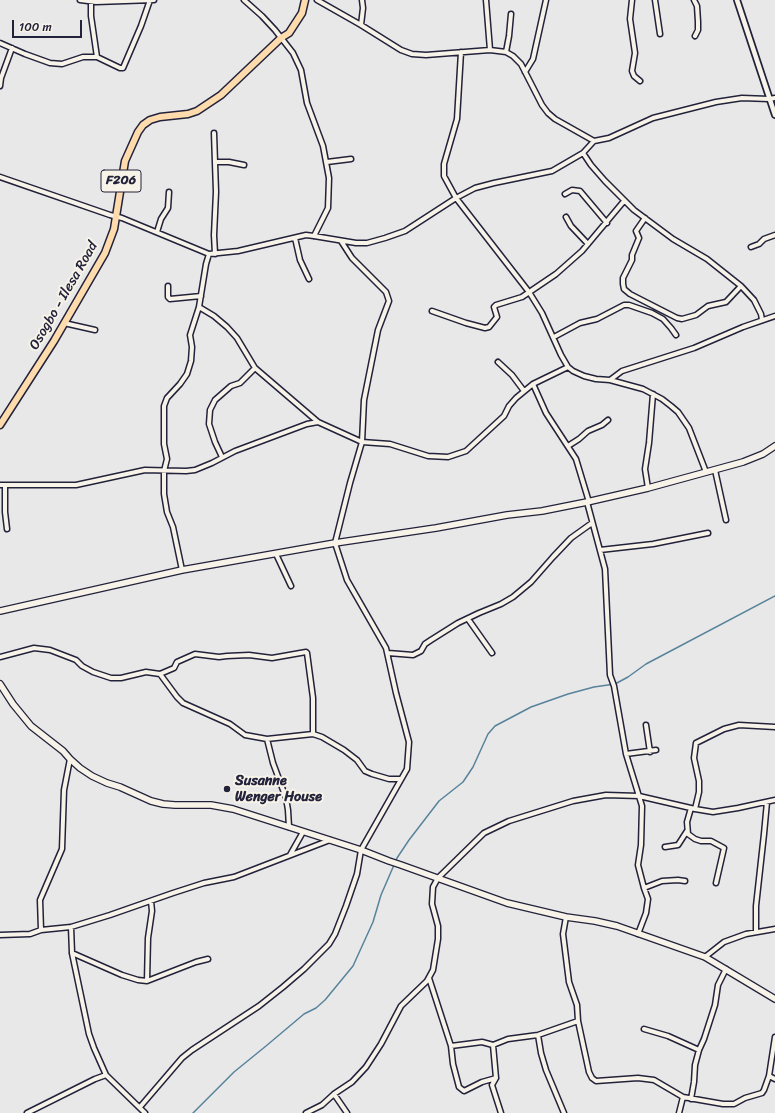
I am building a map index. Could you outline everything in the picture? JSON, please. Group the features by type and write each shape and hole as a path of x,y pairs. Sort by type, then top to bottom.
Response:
{"main road":[{"name":"Osogbo - Ilesa Road","path":"0,425 105,254 114,229 125,161 134,139 143,125 150,120 160,117 188,114 204,107 221,95 281,38 289,33 302,13 305,0"},
{"path":"0,611 182,570 335,543 436,528 506,515 542,511 588,502 715,470 763,454 775,446"},
{"path":"0,684 13,704 31,726 63,751 70,759 92,776 151,801 169,805 211,805 232,809 361,850 507,902 566,917 595,921 638,934 705,957 775,999"}],"street":[{"path":"80,0 154,0"},
{"path":"0,43 50,63 62,64 83,57 97,57 123,68 141,26 150,0"},
{"path":"244,0 262,16 281,38 293,53 301,70 307,103 323,146 329,178 328,208 314,236"},
{"path":"317,0 362,25 401,50 412,54 426,55 490,50 506,52 513,56 521,64 542,105 548,112 555,119 594,141"},
{"path":"362,0 362,25"},
{"path":"486,0 490,50"},
{"path":"526,72 533,59 546,0"},
{"path":"632,0 630,19 635,53 632,71 634,76 640,81"},
{"path":"654,0 660,34"},
{"path":"694,0 697,6 698,22 698,30 695,36"},
{"path":"737,0 775,115"},
{"path":"91,1 91,16 97,57"},
{"path":"506,52 511,14"},
{"path":"0,86 1,78 12,48"},
{"path":"461,52 457,119 444,164 444,176 456,198 529,292 542,313 568,367 584,376 610,380 643,389 671,406 685,420 694,437 706,472"},
{"path":"0,177 157,232 209,254 238,252 306,235 356,244 367,243 405,231 456,198 475,188 552,171 583,153 594,141 622,132 653,118 716,102 742,98 775,98"},
{"path":"214,133 216,192 214,235 215,254"},
{"path":"583,153 604,181 624,201 673,239 712,263 741,286 754,300 761,314 762,320"},
{"path":"327,162 351,159"},
{"path":"215,162 229,162 244,165"},
{"path":"565,194 572,190 580,191 607,223"},
{"path":"157,232 161,219 168,211 169,192"},
{"path":"432,311 466,323 487,328 497,317 494,308 496,305 522,297 556,274 588,244 624,201"},
{"path":"566,217 571,226 588,244"},
{"path":"645,218 636,231 639,238 632,255 632,260 623,278 624,289 630,294 682,320 696,315 708,306 726,302 741,286"},
{"path":"751,247 759,244 764,239 775,235"},
{"path":"295,238 300,260 309,279"},
{"path":"140,1107 182,1058 259,1006 304,969 329,944 335,934 357,874 361,850 407,769 409,742 396,693 388,653 382,639 347,580 335,543 362,442 364,400 378,330 389,301 386,292 352,258 341,241"},
{"path":"182,570 173,527 167,512 164,494 164,471 167,459 164,444 164,406 167,398 187,374 191,361 192,347 190,335 199,307 209,254"},
{"path":"168,286 168,297 170,299 201,296"},
{"path":"554,337 580,324 597,319 624,305 629,305 646,311 663,319 676,335"},
{"path":"199,307 227,326 237,338 255,368 318,422 362,442 390,444 428,456 440,457 455,455 466,451 504,416 509,406 524,391 533,384 568,367"},
{"path":"610,380 622,371 696,347 775,316"},
{"path":"64,323 95,330"},
{"path":"498,362 512,375 524,391"},
{"path":"222,457 209,424 210,410 215,400 231,386 240,383 255,368"},
{"path":"533,384 546,413 576,459 605,569 610,675 614,686 626,754 642,806 642,831 638,865 648,899 646,913 638,934"},
{"path":"648,488 645,468 649,443 653,394"},
{"path":"568,446 588,431 602,425 608,420"},
{"path":"0,485 76,484 145,470 195,470 235,451 307,424 318,422"},
{"path":"715,470 726,520"},
{"path":"5,486 5,512 7,528"},
{"path":"388,653 413,655 421,651 425,644 431,640 468,619 513,597 531,582 553,556 572,538 592,523"},
{"path":"600,550 653,544 708,533"},
{"path":"276,554 290,586"},
{"path":"468,619 492,653"},
{"path":"0,656 40,648 59,653 76,660 82,666 93,672 111,678 121,678 146,672 160,674 174,668 177,662 196,654 219,657 249,655 272,658 306,652 313,698 313,734"},
{"path":"160,674 183,703 230,724 245,735 267,739 313,734 322,736 357,760 365,771 389,779 400,780"},
{"path":"646,725 650,752"},
{"path":"665,847 678,845 687,831 699,792 694,758 696,743 724,729 739,725 775,727"},
{"path":"267,739 273,763 286,798 289,827"},
{"path":"626,754 656,750"},
{"path":"41,930 40,900 62,849 64,790 70,759"},
{"path":"306,1113 322,1106 334,1094 352,1082 366,1067 381,1044 401,1006 429,978 433,970 438,939 438,926 432,904 433,887 438,878 484,833 509,821 573,801 606,795 639,796 693,809 713,812 775,800"},
{"path":"756,932 756,906 766,802"},
{"path":"687,831 690,836 695,839 701,841 711,841 724,848 716,883"},
{"path":"289,855 303,832"},
{"path":"0,935 30,934 41,930 70,927 204,884 234,877 331,840"},
{"path":"644,888 662,881 678,880 685,882"},
{"path":"147,981 148,938 152,912 151,901"},
{"path":"566,917 563,934 569,982 577,1005 578,1021 585,1058 592,1078 596,1081 601,1082 626,1078 654,1080 683,1097 723,1104 734,1104 745,1098 762,1093 769,1076 775,1037"},
{"path":"70,927 72,954 89,1034 106,1076 145,1113"},
{"path":"705,957 713,949 724,942 746,934 775,929"},
{"path":"72,954 122,975 147,981 196,962 208,959"},
{"path":"691,1099 695,1065 699,1050 715,1005 718,985 726,969"},
{"path":"429,978 452,1046 456,1078 460,1087 464,1091 482,1082 496,1078"},
{"path":"452,1046 482,1042 492,1045 508,1039 538,1035 578,1021"},
{"path":"644,1029 668,1036 699,1050"},
{"path":"538,1035 541,1054 546,1070 564,1113"},
{"path":"492,1045 496,1078 492,1085 501,1113"},
{"path":"27,1113 95,1079 106,1076"},
{"path":"769,1076 775,1079"},
{"path":"334,1094 347,1113"},
{"path":"679,1113 683,1097"}],"waterway":[{"path":"193,1113 234,1072 304,1014 316,1008 325,1000 353,966 373,922 381,895 397,858 439,801 463,782 473,767 488,734 495,726 531,707 568,694 594,687 615,684 646,664 775,596"}],"place":[{"name":"Susanne Wenger House","path":"227,789"}]}
